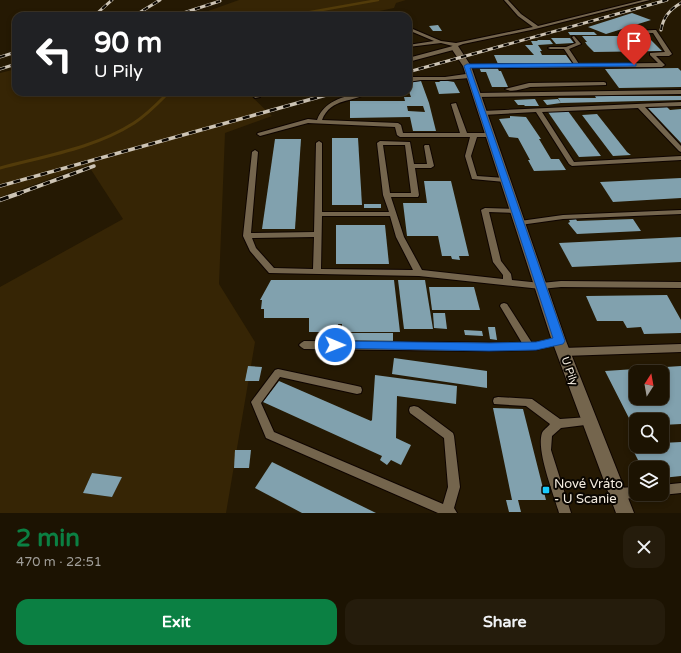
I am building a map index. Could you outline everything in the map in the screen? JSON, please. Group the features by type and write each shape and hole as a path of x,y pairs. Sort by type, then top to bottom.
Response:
{"street":[{"name":"U Pily","path":"456,46 469,71 561,346 625,513"}],"lane":[{"path":"506,0 511,8 530,24 537,27"},
{"path":"412,59 456,46 648,0"},
{"path":"412,30 441,42 456,46"},
{"path":"412,79 424,77 442,79 461,76 469,71 488,66 662,65 652,54 669,54 654,31 621,33"},
{"path":"550,48 566,48 579,44 574,36"},
{"path":"412,46 441,42"},
{"path":"566,48 577,65"},
{"path":"486,58 488,66"},
{"path":"476,93 520,88 529,85 604,84"},
{"path":"476,93 681,92"},
{"path":"319,121 321,115 335,102 354,96"},
{"path":"454,104 464,135"},
{"path":"483,113 681,104"},
{"path":"640,106 681,150"},
{"path":"538,111 572,164 681,158"},
{"path":"260,134 308,120 398,125 400,135 490,135"},
{"path":"474,135 468,156 474,178 505,180"},
{"path":"317,272 319,143"},
{"path":"387,195 415,195 408,143 380,143 387,195 400,237 419,273"},
{"path":"412,166 431,166 428,146"},
{"path":"255,152 247,236 253,249 272,271 419,273 541,286 561,284 681,285"},
{"path":"508,282 507,274 497,262 485,210 516,211"},
{"path":"520,223 563,217 681,212"},
{"path":"318,214 393,214"},
{"path":"247,236 318,234"},
{"path":"504,306 529,346"},
{"path":"304,345 681,348"},
{"path":"357,390 278,373 256,402 270,435 449,512 454,487 449,436 414,410"},
{"path":"498,401 528,402 558,424"},
{"path":"565,513 546,450 547,434 558,424 589,421"},
{"path":"669,489 681,488"},
{"path":"617,493 629,492"}],"shaded area":[{"path":"239,0 406,0 396,3 394,8 374,12 205,12"},
{"path":"12,70 12,96 251,96 272,116 225,133 219,284 255,342 226,513 0,513 0,287 123,219 88,165 0,197 0,73","holes":["92,473 122,477 112,497 83,493"]}],"building":[{"path":"632,13 651,20 606,34 588,27"},
{"path":"438,25 442,31 433,31 429,26"},
{"path":"568,32 594,32 597,35 570,35"},
{"path":"582,36 647,36 662,51 594,52 587,45 585,42 587,42"},
{"path":"551,38 570,38 574,43 556,44"},
{"path":"537,40 550,40 553,44 538,45 542,51 540,51 542,55 566,55 572,63 498,64 494,55 534,55 525,45 533,45 531,41 538,41"},
{"path":"479,67 497,67 499,71 501,71 508,87 492,87 486,72 481,72"},
{"path":"678,68 681,71 681,87 619,88 605,69"},
{"path":"442,80 454,82 460,93 439,94 435,82"},
{"path":"421,81 429,103 436,131 413,131 410,117 350,118 350,101 405,101 404,97 411,97 412,82","holes":["407,106 423,106 425,112 408,111"]},
{"path":"595,96 681,96 681,100 561,103 558,98 596,98"},
{"path":"535,99 539,106 518,105 514,100"},
{"path":"558,99 561,103 547,105 543,100"},
{"path":"667,107 670,110 681,109 681,143 648,108"},
{"path":"568,111 601,156 579,157 548,112"},
{"path":"597,114 631,155 613,156 582,115"},
{"path":"510,116 526,117 541,139 539,139 551,159 559,159 566,170 534,171 518,138 509,137 499,119 510,118"},
{"path":"332,138 358,138 362,205 332,205"},
{"path":"275,139 301,139 295,229 262,229"},
{"path":"681,178 681,198 613,202 600,182"},
{"path":"424,181 451,181 469,256 459,256 460,260 452,259 451,256 442,256 438,236 407,236 403,203 427,203"},
{"path":"364,204 381,204 381,208 364,208"},
{"path":"576,219 577,221 633,219 641,231 577,234 568,223 570,222 569,220"},
{"path":"336,225 385,225 389,264 336,264"},
{"path":"681,237 681,262 572,267 559,243"},
{"path":"271,280 394,280 400,332 342,332 342,324 338,324 338,332 309,332 309,318 264,318 264,309 261,309 262,300 260,300"},
{"path":"398,280 425,280 433,329 404,329"},
{"path":"429,287 474,287 480,310 432,310"},
{"path":"667,295 681,320 681,333 644,334 641,327 627,328 623,321 597,321 586,296"},
{"path":"433,313 445,313 447,329 434,328"},
{"path":"488,327 495,327 497,340 490,339"},
{"path":"464,330 482,331 483,336 465,335"},
{"path":"341,333 393,333 393,343 341,343"},
{"path":"394,358 487,371 487,388 392,374"},
{"path":"248,366 262,367 259,381 245,381"},
{"path":"681,366 681,424 669,425 669,413 629,413 629,418 605,371 629,369 629,405 669,405 669,367"},
{"path":"375,375 457,386 456,404 397,396 396,438 411,445 401,465 391,460 387,465 380,460 382,456 263,402 279,381 371,421"},
{"path":"493,408 523,409 546,500 518,500 521,512 509,512 506,500 512,500"},
{"path":"681,442 681,476 669,477 669,461 638,461 634,453 669,453 669,443"},
{"path":"235,450 251,450 249,468 234,468"},
{"path":"272,462 376,513 302,513 255,488"},
{"path":"92,473 122,477 112,497 83,493"}],"waterway":[{"path":"310,12 378,0"},
{"path":"0,168 69,150 103,139 119,132 139,120 165,96"}],"railway":[{"path":"98,12 112,0"},
{"path":"140,12 160,0"},
{"path":"412,71 667,0"},
{"path":"186,12 220,1"},
{"path":"661,30 663,21 668,14 681,3"},
{"path":"0,57 12,53"},
{"path":"0,69 12,65"},
{"path":"0,186 323,96"},
{"path":"17,194 94,166"},
{"path":"0,200 20,193"}],"place":[{"name":"Nové Vráto - U Scanie","path":"546,490"}],"route":[{"path":"335,345 489,347 536,346 559,341 467,66 634,65"}]}
